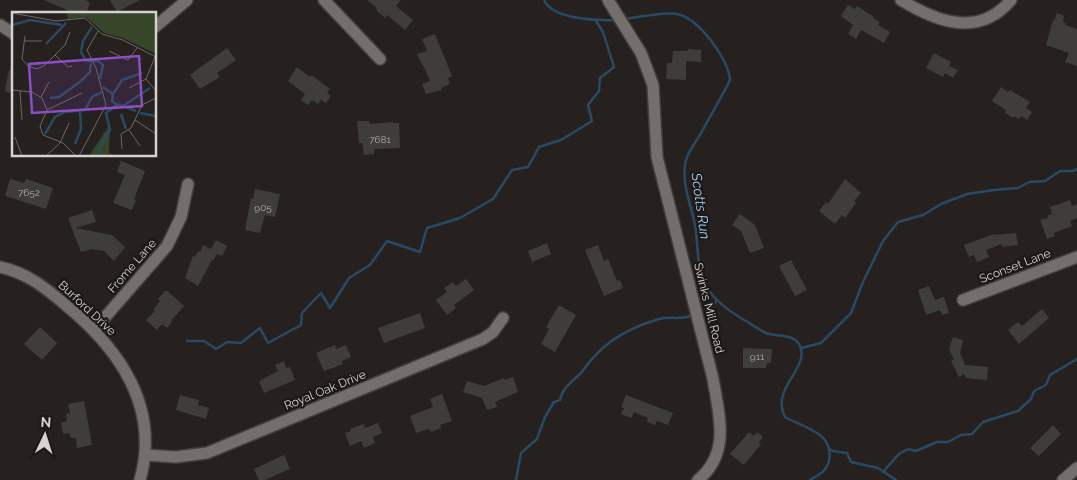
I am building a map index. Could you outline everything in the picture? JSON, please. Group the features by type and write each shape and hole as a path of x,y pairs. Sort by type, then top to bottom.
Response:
{"street":[{"path":"156,26 187,0"},
{"path":"324,0 380,59"},
{"path":"901,0 926,14 942,20 968,23 991,17 1012,0"},
{"name":"Swinks Mill Road","path":"610,4 640,54 653,85 657,157 713,378 719,412 719,444 716,458 707,472 698,480"},
{"path":"0,25 12,33"},
{"name":"Frome Lane","path":"94,330 167,246 181,217 188,184"},
{"name":"Sconset Lane","path":"963,300 1077,257"},
{"name":"Burford Drive","path":"0,267 27,275 47,289 94,330 111,349 126,372 134,389 144,426 145,455 140,480"},
{"name":"Royal Oak Drive","path":"145,455 176,457 208,453 483,339 493,332 503,318"},
{"path":"1064,480 1077,468"}],"building":[{"path":"44,0 85,0 90,3 87,12 71,12"},
{"path":"110,0 140,0 117,12"},
{"path":"367,0 401,0 396,6 413,20 405,30 387,15 385,18"},
{"path":"848,5 855,9 857,6 880,22 878,25 890,32 884,43 861,30 856,39 848,34 853,25 841,16"},
{"path":"1057,13 1064,16 1063,22 1066,23 1065,25 1077,29 1077,66 1065,62 1069,53 1046,45 1053,20"},
{"path":"435,34 452,76 448,78 450,84 441,88 442,90 426,94 422,84 430,81 417,54 427,51 422,39"},
{"path":"227,48 236,60 217,73 220,77 200,89 190,75"},
{"path":"688,49 701,50 701,62 686,61 686,80 666,79 667,63 672,63 673,51 688,51"},
{"path":"934,53 951,62 949,66 958,70 953,78 945,73 943,77 926,68"},
{"path":"297,67 330,89 327,93 331,96 326,103 321,100 318,104 312,100 308,105 301,100 305,94 288,81"},
{"path":"9,70 12,70 12,93 6,92"},
{"path":"1001,87 1030,102 1026,108 1032,112 1027,120 1021,116 1019,119 1014,116 1013,118 1005,113 1006,110 992,101"},
{"path":"357,121 369,121 370,124 399,123 400,148 374,149 374,154 364,155 362,143 359,143"},
{"path":"121,161 145,171 134,199 136,200 132,210 113,203 125,175 117,172"},
{"path":"10,179 24,183 26,179 53,188 46,209 5,196"},
{"path":"845,179 861,193 854,201 856,203 845,218 842,215 835,224 819,211 826,202 828,204"},
{"path":"255,189 280,194 275,217 265,215 260,233 245,230 251,198 253,199"},
{"path":"1070,200 1072,206 1077,204 1077,218 1070,221 1072,226 1054,233 1055,236 1047,239 1040,220 1048,218 1048,215 1052,214 1050,207"},
{"path":"92,210 96,222 75,228 112,235 125,247 114,261 104,251 92,249 81,252 68,218"},
{"path":"740,214 755,225 764,248 750,253 741,231 732,225"},
{"path":"1016,233 1018,245 1002,247 1002,244 986,250 989,257 977,262 974,255 969,257 964,245 994,234"},
{"path":"216,240 227,246 222,256 217,254 212,260 198,286 185,278 193,256 195,257 198,251 200,252 203,245 211,249"},
{"path":"547,243 551,254 532,262 528,251"},
{"path":"598,245 604,261 608,259 617,281 620,280 623,288 604,296 585,250"},
{"path":"791,260 807,290 795,296 779,266"},
{"path":"466,279 474,290 454,305 456,308 447,315 436,300 447,292 444,288 453,282 456,286"},
{"path":"929,286 935,300 944,297 949,313 942,315 940,310 926,315 918,290"},
{"path":"166,290 184,306 167,328 162,324 157,330 146,320 155,311 153,310 160,301 158,299"},
{"path":"559,305 576,315 555,352 541,344 549,329 546,327"},
{"path":"1042,309 1049,318 1019,344 1008,330 1018,322 1022,326"},
{"path":"420,313 425,328 384,343 378,328"},
{"path":"40,327 57,343 42,360 24,344"},
{"path":"953,337 963,340 960,353 965,365 988,367 987,380 966,378 964,374 959,377 951,361 954,360 949,349"},
{"path":"335,345 336,349 346,345 351,357 342,361 343,364 324,371 316,353"},
{"path":"743,348 772,349 771,363 767,363 766,368 743,368"},
{"path":"284,361 286,368 290,367 295,380 264,393 259,381 278,371 275,365"},
{"path":"513,377 518,392 495,402 497,407 487,410 482,398 463,392 467,381 484,386 504,378 505,380"},
{"path":"442,394 452,421 440,425 441,428 431,432 429,429 416,433 410,416 433,407 430,399"},
{"path":"180,395 199,400 198,405 209,408 206,419 176,410"},
{"path":"626,395 673,413 668,425 657,421 655,425 647,422 648,418 634,412 631,418 621,414 624,408 621,407"},
{"path":"84,401 92,445 77,448 76,438 71,438 69,433 63,434 61,423 67,421 66,414 70,413 68,404"},
{"path":"378,423 382,433 373,437 375,443 364,448 361,441 350,446 345,433 364,424 365,428"},
{"path":"1053,425 1061,434 1039,456 1030,448"},
{"path":"749,432 754,436 757,432 763,437 759,442 761,444 744,465 730,454"},
{"path":"284,455 290,469 265,480 259,480 254,469"}],"waterway":[{"name":"Scotts Run","path":"544,0 549,6 565,15 576,18 615,20"},
{"name":"Scotts Run","path":"623,19 664,13 685,17 703,31 724,61 730,80 686,160 686,187 696,231 700,267 707,287 714,298 724,307 763,332 790,337 800,346 802,354 800,363 782,397 782,407 785,417 816,432 827,443 830,451 828,464 822,472 810,480"},
{"path":"187,341 204,341 216,349 227,342 241,343 260,328 268,343 301,325 302,313 321,293 330,308 349,278 370,265 387,241 420,252 427,228 460,218 493,199 512,170 528,167 539,147 561,140 592,121 588,105 599,91 600,78 614,67 603,32 596,21"},
{"path":"801,348 821,343 851,313 863,282 883,241 898,222 923,215 941,204 967,194 1018,188 1029,182 1045,181 1060,171 1073,171 1077,169"},
{"path":"709,311 717,300"},
{"path":"516,480 521,453 537,439 545,417 554,402 560,400 565,389 607,344 641,325 663,318 690,316"},
{"path":"883,472 899,454 908,449 916,451 937,442 948,442 961,435 972,434 983,422 1018,411 1031,399 1034,391 1046,385 1050,375 1077,359"},
{"path":"829,449 847,453 851,462 878,468 896,480"}]}
